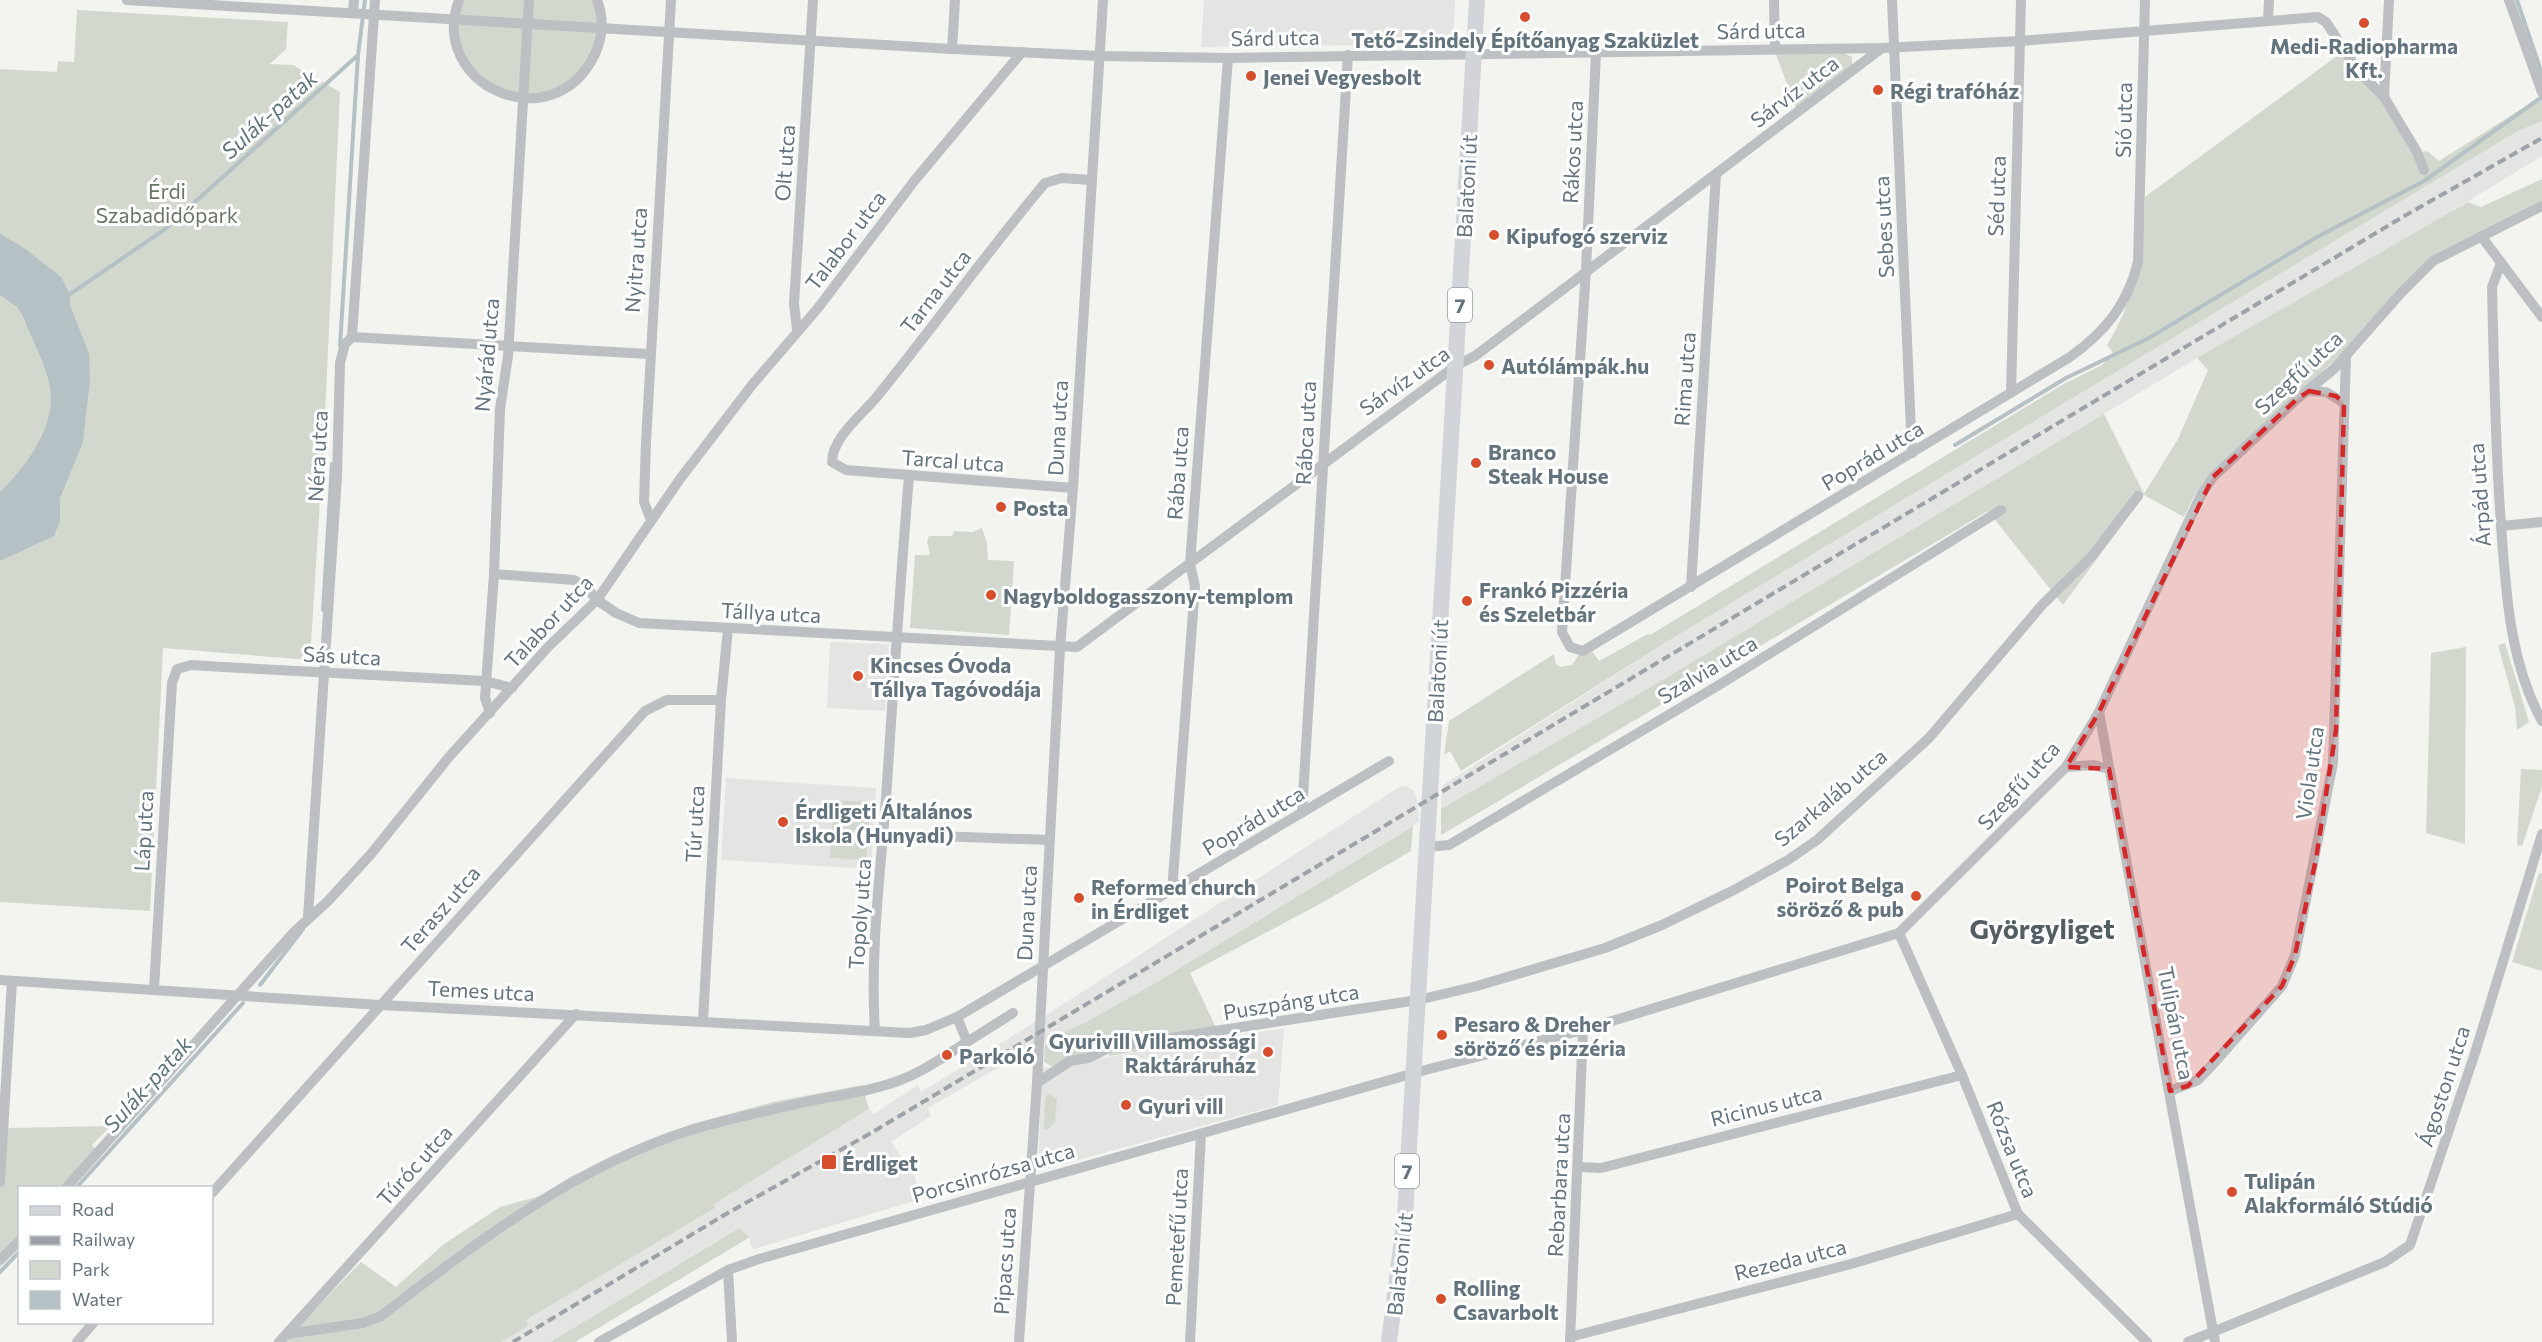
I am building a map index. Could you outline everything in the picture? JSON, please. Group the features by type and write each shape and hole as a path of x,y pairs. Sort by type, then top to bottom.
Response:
{"main road":[{"name":"Balatoni út","path":"1389,1342 1405,1215 1477,0"}],"street":[{"name":"Sárd utca","path":"127,0 214,3 375,15 952,49 1100,56 1228,58 1888,48 2020,41 2144,29 2322,18 2358,71 2385,97"},
{"path":"353,13 354,0"},
{"name":"Néra utca","path":"308,918 337,476 340,363 345,344 352,337 375,0"},
{"path":"459,0 454,19 456,42 472,72 500,94 522,100 547,96 577,79 592,61 602,28 597,0"},
{"name":"Nyárád utca","path":"489,713 484,698 494,574 500,409 507,346 523,125 522,100 529,0"},
{"name":"Nyitra utca","path":"651,520 644,502 649,354 671,0"},
{"name":"Olt utca","path":"797,329 794,303 813,0"},
{"path":"952,49 954,0"},
{"name":"Duna utca","path":"1029,1182 1037,1083 1060,648 1073,488 1103,0"},
{"path":"1774,0 1775,48"},
{"name":"Sebes utca","path":"1892,0 1888,48 1912,453"},
{"name":"Séd utca","path":"2011,393 2021,0"},
{"name":"Sió utca","path":"2140,240 2145,0"},
{"path":"2268,21 2269,0"},
{"path":"2389,0 2385,97 2417,152 2424,170"},
{"path":"2509,0 2542,92"},
{"name":"Sárvíz utca","path":"1060,648 1084,644 1323,463 1457,365 1475,356 1586,270 1888,48"},
{"name":"Talabor utca","path":"68,1186 308,918 328,901 371,854 449,757 578,616 597,600 651,520 797,329 818,308 863,246 1022,52"},
{"name":"Rákos utca","path":"1570,647 1562,632 1586,270 1596,52"},
{"name":"Rábca utca","path":"1302,813 1348,55"},
{"name":"Rába utca","path":"1172,891 1195,586 1190,564 1228,58"},
{"name":"Rima utca","path":"1691,587 1716,174"},
{"name":"Tarna utca","path":"832,462 832,455 842,438 897,372 1045,183 1062,178 1091,180"},
{"name":"Szegfű utca","path":"1412,1074 1583,1030 1899,933 2066,767 2099,712 2201,495 2213,477 2346,357 2416,277 2450,250 2542,206"},
{"path":"2481,236 2542,317"},
{"name":"Poprád utca","path":"1570,647 1583,651 1592,647 2070,357 2109,323 2123,303 2134,276 2140,240"},
{"name":"Árpád utca","path":"2501,263 2492,287 2496,462 2501,526 2510,626 2518,658 2542,720"},
{"path":"352,337 649,354"},
{"name":"Viola utca","path":"2170,1091 2188,1086 2209,1068 2282,986 2295,955 2316,859 2334,752 2346,357"},
{"path":"2309,392 2326,392 2344,403"},
{"name":"Tarcal utca","path":"832,462 846,470 1073,488"},
{"name":"Topoly utca","path":"875,1031 874,986 895,637 909,476"},
{"name":"Szarkaláb utca","path":"1418,1000 1566,962 1605,948 1662,925 1734,890 1788,860 1817,840 1929,738 2042,604 2092,556 2138,496"},
{"name":"Szalvia utca","path":"1427,847 1440,847 1459,839 1730,678 2001,510"},
{"path":"2501,526 2542,522"},
{"name":"Tállya utca","path":"494,574 574,580 586,587 597,600 616,613 639,623 1060,648"},
{"name":"Túr utca","path":"703,1021 721,700 728,629"},
{"name":"Sás utca","path":"174,675 183,666 191,665 485,681 512,688"},
{"name":"Láp utca","path":"154,989 174,675"},
{"name":"Terasz utca","path":"213,1192 645,711 667,700 721,700"},
{"name":"Tulipán utca","path":"2099,712 2214,1337"},
{"name":"Poprád utca","path":"1043,967 1389,761"},
{"path":"2066,767 2094,765 2109,769"},
{"path":"883,834 1049,840"},
{"name":"Ágoston utca","path":"2188,1342 2214,1337 2385,1262 2410,1245 2475,1053 2542,834"},
{"name":"Rózsa utca","path":"1899,933 1962,1075 2018,1214 2147,1342"},
{"name":"Temes utca","path":"0,980 381,1005 910,1033 926,1030 957,1017 1043,967"},
{"path":"0,1182 12,981"},
{"name":"Puszpáng utca","path":"1037,1083 1070,1061 1088,1058 1111,1047 1418,1000"},
{"path":"283,1338 363,1323 381,1316 476,1243 570,1184 644,1148 720,1122 896,1082 1013,1013"},
{"name":"Túróc utca","path":"283,1338 576,1014"},
{"path":"957,1017 967,1042"},
{"name":"Rebarbara utca","path":"1570,1340 1583,1030"},
{"name":"Porcsinrózsa utca","path":"599,1342 728,1270 1412,1074"},
{"name":"Ricinus utca","path":"1579,1167 1601,1168 1962,1075"},
{"name":"Pemetefű utca","path":"1190,1342 1202,1134"},
{"name":"Pipacs utca","path":"1019,1342 1029,1182"},
{"name":"Rezeda utca","path":"1570,1340 1851,1264 2018,1214"},
{"path":"0,1260 18,1242"},
{"path":"728,1270 732,1342"},
{"path":"76,1342 93,1324"}],"highlighted area":[{"path":"2309,391 2336,396 2344,403 2336,730 2316,859 2295,955 2282,986 2188,1086 2170,1091 2109,769 2066,767 2099,712 2213,477 2297,399"}],"shaded area":[{"path":"1204,0 1455,0 1453,44 1201,47"},
{"path":"2542,121 2542,156 2413,235 2197,358 1659,682 1441,809 1442,786 1663,644 2518,131"},
{"name":"Kincses Óvoda Tállya Tagóvodája","path":"830,642 889,644 885,711 827,708"},
{"path":"726,778 876,788 871,869 721,860"},
{"path":"1406,786 1414,791 1418,802 1419,822 1152,985 1088,1021 1050,1038 928,1108 931,1116 891,1142 914,1175 921,1199 754,1249 750,1245 750,1237 738,1228 550,1342 501,1342 527,1326 526,1320 715,1208 713,1204 869,1109 874,1114 918,1085 921,1092 1048,1014 1399,787"},
{"path":"1284,1028 1278,1105 1038,1171 1042,1068"}],"green space":[{"path":"459,0 597,0 601,17 592,61 558,92 511,98 465,63 454,19"},
{"name":"Érdi Szabadidőpark","path":"77,10 288,22 286,49 270,64 293,65 340,92 324,437 310,660 163,648 150,911 0,902 0,69 57,72 58,61 74,62"},
{"path":"1844,53 1852,57 1852,65 1796,108 1776,54"},
{"path":"2341,53 2383,100 2416,154 2427,151 2439,161 2542,96 2542,121 2518,131 1663,644 1461,771 1450,751 1444,755 1449,721 1554,654 1556,664 1560,667 1572,665 1579,654 1592,651 1599,661 1650,635 2062,385 2102,365 2113,353 2107,345 2126,309 2132,291 2140,256 2145,197"},
{"path":"2542,179 2542,201 2450,248 2331,364 2211,472 2195,494 2184,517 2144,495 2063,605 1988,511 1441,835 1441,809 1659,682 2104,414 2144,494 2178,439 2208,370 2197,358 2468,202 2481,207"},
{"path":"982,528 987,543 988,560 1014,561 1009,635 910,628 915,555 930,555 927,542 929,536 952,536 954,531 972,532"},
{"path":"2505,643 2529,722 2517,730 2515,707 2498,645"},
{"path":"2466,647 2465,844 2426,833 2431,653"},
{"path":"2521,769 2542,770 2542,787 2522,846 2517,845"},
{"path":"834,800 871,802 866,860 830,858"},
{"path":"1413,826 1411,851 1320,904 1190,973 1221,1038 1109,1056 1108,1044 1059,1065 1051,1066 1044,1062 1045,1044 1050,1038 1088,1021 1152,985"},
{"path":"2539,873 2542,874 2542,971 2512,962"},
{"path":"862,1085 869,1109 714,1204 715,1208 526,1320 528,1326 501,1342 283,1342 361,1262 396,1287 444,1244 500,1207 540,1196 570,1177 613,1157 689,1125 773,1102"},
{"path":"1049,1093 1057,1099 1055,1122 1047,1130 1044,1129 1045,1098"},
{"path":"111,1126 92,1145 101,1156 73,1186 18,1186 18,1247 0,1267 0,1179 7,1128"},
{"path":"739,1228 750,1237 575,1342 550,1342"}],"water":[{"path":"0,234 24,248 61,277 70,294 70,305 89,354 90,380 83,442 60,498 60,521 54,536 0,561 0,492 31,455 39,441 46,426 51,394 48,378 22,314 16,306 0,295"}],"waterway":[{"name":"Sulák-patak","path":"66,293 70,294 164,230 358,55 365,0"},
{"path":"2517,0 2542,74"},
{"path":"340,346 358,55"},
{"path":"1955,445 2066,378 2149,338 2317,237 2424,181 2542,97"},
{"path":"323,610 332,464"},
{"name":"Sulák-patak","path":"260,985 303,929"},
{"name":"Sulák-patak","path":"78,1186 243,1003"},
{"name":"Sulák-patak","path":"0,1272 18,1253"}],"railway":[{"path":"513,1342 726,1214 871,1133 2406,215 2542,138"}],"place":[{"name":"Tető-Zsindely Építőanyag Szaküzlet","path":"1525,17"},
{"name":"Medi-Radiopharma Kft.","path":"2364,23"},
{"name":"Jenei Vegyesbolt","path":"1251,76"},
{"name":"Régi trafóház","path":"1878,90"},
{"name":"Kipufogó szerviz","path":"1494,235"},
{"name":"Autólámpák.hu","path":"1489,365"},
{"name":"Branco Steak House","path":"1476,463"},
{"name":"Posta","path":"1001,507"},
{"name":"Nagyboldogasszony-templom","path":"991,595"},
{"name":"Frankó Pizzéria és Szeletbár","path":"1467,601"},
{"name":"Kincses Óvoda Tállya Tagóvodája","path":"858,676"},
{"name":"Érdligeti Általános Iskola (Hunyadi)","path":"783,822"},
{"name":"Poirot Belga söröző & pub","path":"1916,896"},
{"name":"Reformed church in Érdliget","path":"1079,898"},
{"name":"Pesaro & Dreher söröző és pizzéria","path":"1442,1035"},
{"name":"Gyurivill Villamossági Raktáráruház","path":"1268,1052"},
{"name":"Parkoló","path":"947,1055"},
{"name":"Gyuri vill","path":"1126,1105"},
{"name":"Érdliget","path":"829,1162"},
{"name":"Tulipán Alakformáló Stúdió","path":"2232,1192"},
{"name":"Rolling Csavarbolt","path":"1441,1299"}],"district":[{"name":"Györgyliget","path":"2042,928"}]}
